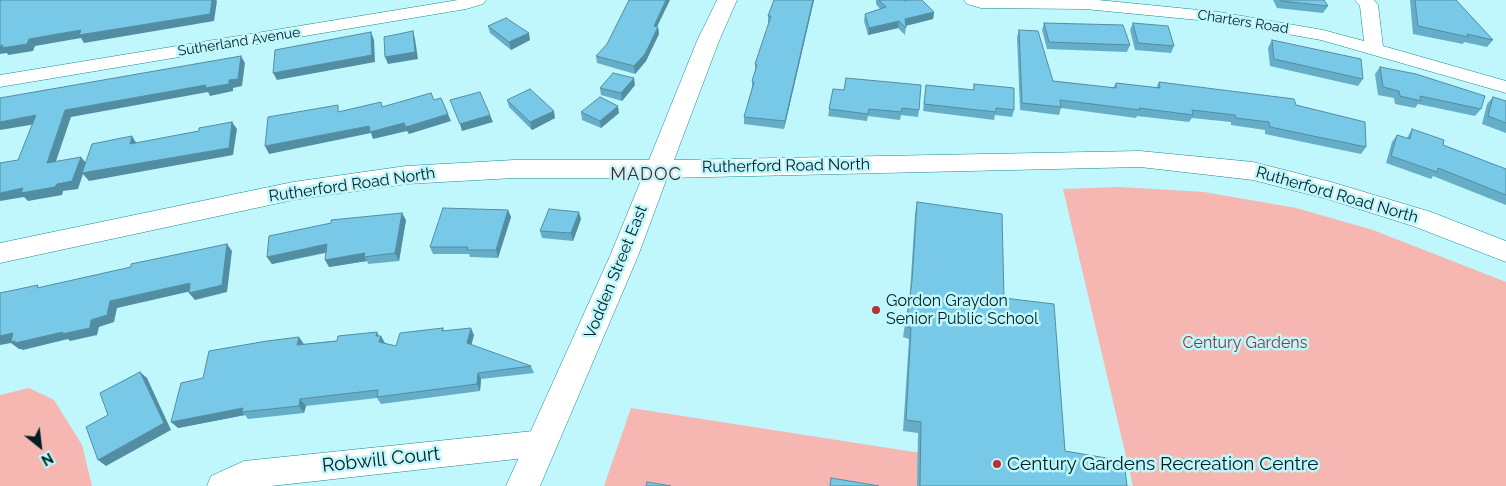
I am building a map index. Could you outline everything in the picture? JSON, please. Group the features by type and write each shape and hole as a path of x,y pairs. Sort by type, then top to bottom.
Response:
{"street":[{"name":"Sutherland Avenue","path":"0,81 466,4 477,0"},
{"name":"Vodden Street East","path":"523,486 624,256 708,41 727,0"},
{"name":"Charters Road","path":"973,0 982,3 1085,4 1219,17 1323,35 1506,87"},
{"path":"1364,0 1369,5 1374,48"},
{"name":"Rutherford Road North","path":"0,253 293,191 406,175 514,169 1140,159 1253,172 1331,191 1422,219 1506,252"},
{"name":"Robwill Court","path":"222,486 244,475 543,442"}],"green space":[{"name":"Century Gardens","path":"1119,187 1204,192 1296,208 1373,230 1506,282 1506,486 1133,486 1063,189"},
{"path":"29,388 54,400 82,445 92,486 0,486 0,395"},
{"path":"631,408 1133,486 604,486"}],"building":[{"path":"0,0 212,0 210,14 79,35 81,30 29,39 27,44 2,48 3,45 0,46"},
{"path":"629,0 666,0 654,26 658,27 645,54 634,66 596,56 607,44"},
{"path":"774,0 813,0 785,121 744,117 754,82 752,81 757,65 755,64 771,16 768,16"},
{"path":"879,0 922,0 934,12 905,19 906,28 899,21 869,28 865,14 886,7"},
{"path":"1324,0 1328,6 1281,1"},
{"path":"1415,0 1456,0 1493,40 1467,34 1468,37 1418,26"},
{"path":"506,18 529,33 509,42 488,26"},
{"path":"1044,23 1123,25 1130,45 1049,42"},
{"path":"1133,23 1168,26 1174,46 1138,43"},
{"path":"1019,30 1038,31 1053,81 1116,88 1116,83 1160,88 1159,82 1294,99 1296,105 1365,122 1366,147 1270,127 1269,122 1236,118 1235,115 1192,110 1193,115 1060,100 1061,107 1022,103"},
{"path":"413,31 415,52 385,57 384,37"},
{"path":"371,32 372,55 273,73 275,50"},
{"path":"1272,40 1361,59 1363,79 1274,59"},
{"path":"241,56 238,79 229,80 229,84 205,88 206,85 65,110 47,163 81,157 72,181 57,184 55,187 21,193 23,188 0,193 0,163 18,160 36,115 0,122 0,98"},
{"path":"1380,67 1416,74 1485,96 1481,109 1420,96 1421,101 1400,96 1399,91 1383,87"},
{"path":"613,73 634,78 621,93 600,88"},
{"path":"846,78 921,85 919,110 902,108 901,112 869,109 868,114 829,109 833,89 844,90"},
{"path":"974,84 1014,88 1014,110 996,108 996,112 924,104 926,85 974,90"},
{"path":"530,89 554,111 530,122 507,100"},
{"path":"480,92 490,115 460,124 450,100"},
{"path":"431,93 434,100 441,98 448,114 406,127 404,123 370,132 369,126 265,146 268,117 338,105 338,112 381,102 382,107"},
{"path":"600,97 618,106 600,121 581,112"},
{"path":"1493,97 1506,101 1506,123 1488,116"},
{"path":"232,122 229,148 82,173 92,144 132,136 130,144 199,131 199,128"},
{"path":"1412,129 1444,140 1443,145 1506,169 1506,195 1438,168 1437,172 1391,156 1397,135 1410,139"},
{"path":"917,202 1002,214 1004,298 1054,304 1065,451 1124,461 1127,486 920,486 921,422 906,420 911,328 906,326 912,281"},
{"path":"443,208 508,210 496,250 467,250 468,247 430,247"},
{"path":"549,209 579,212 571,233 540,231"},
{"path":"402,213 395,253 364,257 365,253 325,260 327,244 267,257 269,236 331,223 331,220"},
{"path":"227,244 222,285 189,293 190,283 110,301 107,315 91,320 90,328 15,343 15,341 11,342 13,333 0,336 0,293 38,285 37,288 131,267 131,264"},
{"path":"443,328 442,331 471,328 467,343 531,366 478,373 477,384 377,397 378,390 300,399 299,406 242,412 243,408 171,422 181,383 203,378 209,351 299,337 297,345 337,341 338,336 377,332 376,336 381,336 379,342 396,346 400,333"},
{"path":"140,372 164,423 98,460 86,427 108,415 100,393"},
{"path":"831,478 879,486 830,486"},
{"path":"647,482 671,486 646,486"}],"place":[{"name":"Gordon Graydon Senior Public School","path":"876,310"},
{"name":"Century Gardens Recreation Centre","path":"997,464"}],"district":[{"name":"MADOC","path":"646,175"}]}
